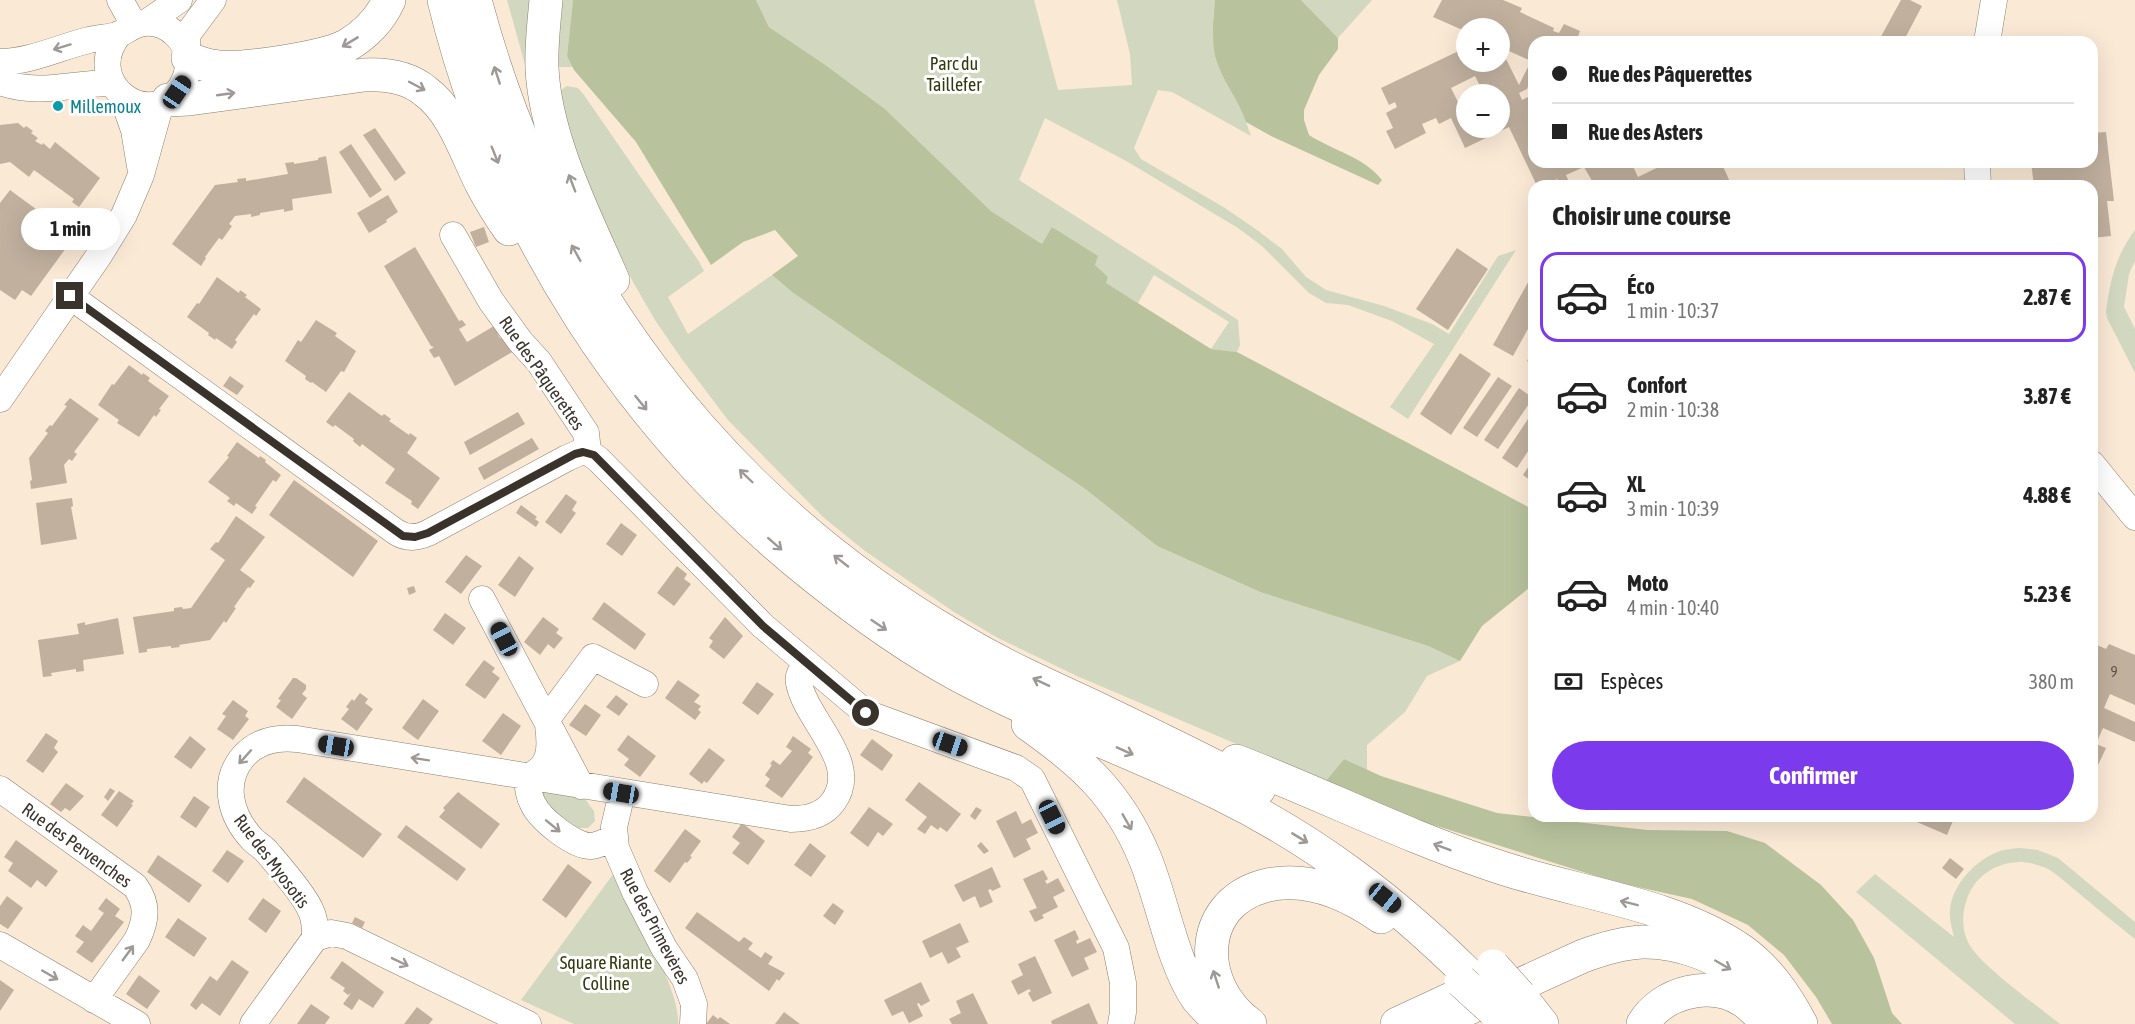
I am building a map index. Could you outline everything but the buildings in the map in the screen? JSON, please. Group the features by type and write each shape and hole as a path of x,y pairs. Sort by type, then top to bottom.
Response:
{"highway":[{"path":"187,55 203,64 232,67 333,51 364,34 378,19 389,0"},
{"path":"444,0 471,93 514,199 553,274 606,357"},
{"path":"475,0 508,106 551,207 603,298 654,372 699,427 743,474 809,535 849,567 906,607 959,640 1017,671 1205,760 1305,815 1370,859 1416,895 1474,974 1506,1012 1542,1024"},
{"path":"546,0 542,70 550,120 584,214 654,372"},
{"path":"164,101 364,75 385,75 416,85 432,96 444,111 483,186 522,250 683,454 750,522 855,609 918,652 997,694 1221,794 1279,825 1326,854 1374,889 1474,974"},
{"path":"958,675 1072,756 1092,774 1116,804 1145,856 1176,953 1190,986 1197,998 1223,1024"},
{"path":"1094,707 1298,784 1397,829 1494,866 1661,911 1692,923 1741,950 1768,974 1801,1024"},
{"path":"1250,1024 1234,1010 1221,993 1212,965 1212,946 1216,928 1225,912 1237,899 1265,886 1299,883 1333,890 1474,974"},
{"path":"1397,1024 1550,952 1599,934 1629,927 1652,927 1672,928 1722,939"},
{"path":"1434,1024 1583,956 1604,949 1642,942 1676,945 1724,964 1751,987 1763,1004 1769,1024"},
{"path":"1643,1024 1653,1011 1683,993 1717,991 1742,999 1769,1024"}],"street":[{"path":"120,0 133,27"},
{"path":"141,175 134,130 107,73 108,52 133,27 179,0"},
{"path":"0,82 17,88 39,90 116,89 137,104 145,105 164,101 177,92 184,82 188,70 188,35 213,0"},
{"path":"1988,36 1994,0"},
{"path":"0,62 35,56 133,27 157,24 176,34 187,55"},
{"path":"0,399 124,215 141,175 164,101"},
{"name":"Rue des Pâquerettes","path":"453,235 491,300 544,370 586,433 588,452 598,459 763,626 866,713 1016,768 1032,779 1038,787 1116,948 1123,983 1121,1024"},
{"path":"70,296 403,536 415,537 428,533 567,458 588,452"},
{"path":"2098,471 2135,517"},
{"path":"482,599 581,786"},
{"path":"614,838 592,846 582,845 559,831 539,814 533,805 528,792 527,777 539,770 548,759 550,744 547,719 593,657 645,684"},
{"name":"Rue des Myosotis","path":"315,938 314,919 307,903 272,858 242,826 232,807 233,775 237,765 252,749 271,740 293,739 791,819 810,818 826,809 838,794 841,774 836,755 798,682 801,671 807,663"},
{"name":"Rue des Pervenches","path":"0,789 135,886 142,896 146,918 140,934 94,1000"},
{"name":"Rue des Primevères","path":"621,793 614,827 614,838 620,858 664,948 685,979 694,1004 693,1024"},
{"path":"253,1024 315,938 331,933 347,936 528,1024"},
{"path":"0,945 137,1024"}],"green space":[{"path":"507,0 538,0 532,90"},
{"path":"559,0 573,0 567,56 573,67 557,67"},
{"path":"573,0 756,0 769,27 885,109 991,211 1042,244 1052,227 1098,256 1095,265 1108,277 1106,283 1211,349 1237,352 1528,507 1528,589 1482,626 1460,661 1428,646 1260,592 1157,546 1084,488 792,292 772,275 798,256 775,230 743,242 711,265 636,142 574,70 567,56"},
{"name":"Parc du Taillefer","path":"756,0 1034,0 1058,90 1132,85 1130,54 1117,0 1215,0 1213,17 1224,77 1241,108 1251,136 1172,92 1158,90 1134,148 1141,159 1225,208 1257,230 1282,249 1306,277 1326,290 1384,306 1432,324 1449,334 1498,256 1516,250 1408,419 1390,407 1434,344 1392,321 1348,305 1326,303 1309,293 1262,246 1238,228 1128,162 1045,118 1019,180 1238,320 1240,345 1237,352 1211,349 1229,322 1154,275 1138,303 1105,283 1108,277 1053,227 1042,244 991,211 885,109 769,27"},
{"path":"1215,0 1301,0 1338,38 1338,49 1319,75 1304,110 1304,120 1309,135 1367,166 1382,180 1378,185 1271,136 1246,122 1215,56 1213,32"},
{"path":"1301,0 1372,0 1338,38"},
{"path":"567,86 578,88 584,95 704,271 668,297 688,334 772,275 792,292 883,355 1084,488 1157,546 1260,592 1428,646 1460,661 1427,676 1405,712 1367,745 1367,770 1344,759 1325,782 1077,676 998,638 954,612 865,551 823,517 728,420 681,358 633,282 596,203 567,131 558,92"},
{"path":"2135,230 2135,261 2129,274 2124,307 2135,329 2135,373 2106,312 2115,268 2128,239"},
{"path":"1344,759 1381,776 1497,813 1528,817 1528,822 1576,822 1647,830 1727,831 1765,843 1821,885 1853,920 1874,958 1892,1013 1902,1024 1832,1024 1816,997 1784,955 1748,925 1692,899 1615,882 1389,811 1325,782"},
{"path":"539,791 585,799 594,811 595,821 588,828 577,828 539,803"},
{"path":"2019,848 2038,850 2058,858 2135,922 2135,939 2053,873 2030,863 2015,862 2000,865 1986,873 1973,886 1967,898 1963,922 1968,942 1996,973 2060,1024 2015,1024 1856,892 1875,874 1954,937 1950,910 1955,891 1961,882 1975,866 1991,855 2002,850"},
{"name":"Square Riante Colline","path":"614,873 664,970 677,1009 678,1024 574,1024 521,1000"}],"place":[{"name":"Millemoux","path":"58,106"}],"route":[{"path":"70,296 403,536 415,537 428,533 575,454 588,452 594,455 763,626 866,713"}]}
